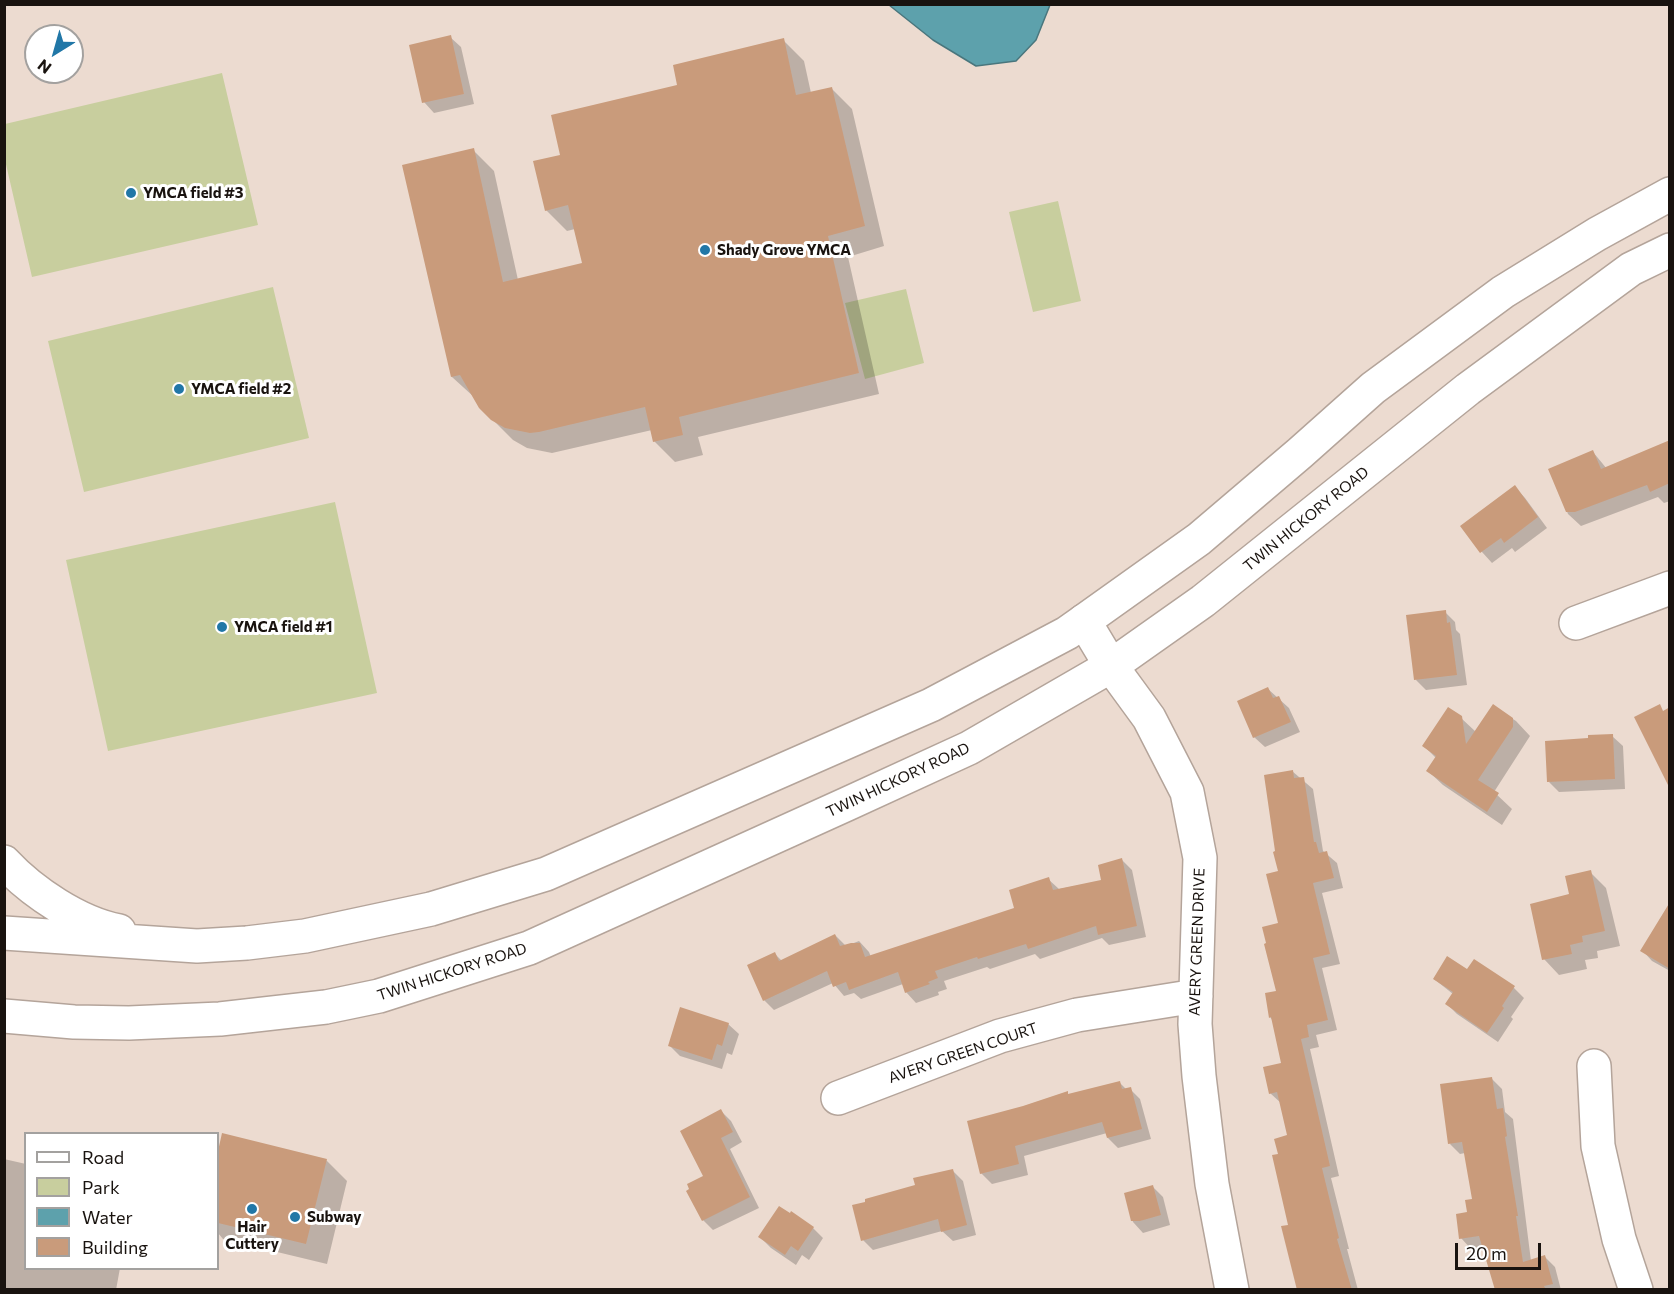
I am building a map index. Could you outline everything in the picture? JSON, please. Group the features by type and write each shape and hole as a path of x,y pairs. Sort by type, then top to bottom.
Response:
{"main road":[{"path":"4,933 197,946 305,936 431,909 546,874 931,705 1067,633 1199,539 1373,388 1503,292 1597,234 1670,194"},
{"name":"TWIN HICKORY ROAD","path":"4,1016 74,1022 129,1023 209,1020 326,1007 378,996 529,948 969,748 1111,666 1203,601 1468,389 1631,269 1670,250"},
{"path":"1576,623 1670,588"},
{"name":"AVERY GREEN DRIVE","path":"1084,621 1111,666 1149,718 1187,792 1200,858 1195,1024 1208,1152 1232,1290"},
{"path":"4,862 18,877 46,899 78,916 112,930 197,946"},
{"name":"AVERY GREEN COURT","path":"838,1098 1000,1036 1077,1015 1196,996"},
{"path":"1594,1066 1598,1146 1619,1239 1636,1290"}],"green space":[{"name":"YMCA field #3","path":"222,73 258,225 32,277 5,160 5,124"},
{"path":"1058,201 1081,301 1033,312 1009,212"},
{"name":"YMCA field #2","path":"273,287 309,438 84,492 48,341"},
{"path":"906,289 924,363 865,379 845,303"},
{"name":"YMCA field #1","path":"335,502 377,693 108,751 66,560"}],"water":[{"path":"889,5 1050,5 1036,40 1016,61 976,66 933,40"}],"building":[{"path":"451,35 464,94 422,103 409,45"},
{"name":"Shady Grove YMCA","path":"784,38 796,95 832,87 865,226 828,236 859,373 679,417 683,435 653,442 645,407 530,433 505,428 491,420 479,408 460,375 451,377 402,165 474,148 503,282 582,263 568,205 545,211 533,161 560,155 551,115 677,85 673,65"},
{"path":"1670,440 1670,483 1650,492 1647,485 1575,512 1566,512 1548,469 1593,450 1601,469"},
{"path":"1515,485 1538,517 1504,543 1501,538 1480,553 1460,526"},
{"path":"1446,610 1447,623 1450,622 1457,675 1414,680 1406,615"},
{"path":"1268,687 1273,698 1279,696 1291,722 1253,738 1237,701"},
{"path":"1493,704 1513,718 1513,727 1478,780 1499,793 1487,812 1426,771 1436,756 1422,746 1448,707 1462,716 1466,744"},
{"path":"1660,704 1663,711 1670,707 1670,789 1634,717"},
{"path":"1613,734 1615,779 1547,782 1545,741"},
{"path":"1293,770 1294,778 1304,777 1314,842 1316,842 1319,853 1327,851 1334,878 1313,883 1330,954 1313,958 1328,1020 1307,1025 1309,1037 1301,1039 1330,1166 1322,1168 1339,1238 1337,1239 1352,1290 1297,1290 1281,1226 1288,1225 1272,1155 1278,1154 1274,1139 1287,1135 1277,1092 1269,1094 1263,1067 1281,1063 1265,993 1276,991 1262,927 1278,923 1266,874 1278,871 1273,852 1275,851 1264,775"},
{"path":"1122,858 1137,926 1098,935 1096,926 1028,949 1026,944 978,959 977,957 935,971 938,978 928,982 930,984 905,993 898,972 849,990 846,982 833,987 827,971 763,1001 747,965 775,952 779,961 835,934 840,946 860,943 865,957 1014,908 1009,890 1049,877 1053,890 1101,880 1098,865"},
{"path":"1591,870 1605,931 1582,936 1583,942 1570,945 1572,954 1542,960 1530,904 1569,894 1565,876"},
{"path":"1670,902 1670,969 1640,951"},
{"path":"1447,956 1467,969 1474,959 1515,986 1502,1006 1504,1008 1487,1033 1445,1004 1453,992 1433,979"},
{"path":"680,1007 729,1023 722,1046 717,1044 712,1060 668,1046"},
{"path":"1492,1077 1497,1109 1503,1108 1523,1262 1545,1255 1553,1284 1544,1286 1546,1290 1495,1290 1479,1236 1459,1239 1456,1214 1467,1212 1465,1200 1472,1199 1462,1142 1448,1144 1440,1084"},
{"path":"1120,1081 1122,1089 1131,1087 1142,1129 1107,1138 1102,1122 1015,1146 1019,1164 980,1174 967,1121 1068,1091 1068,1094"},
{"path":"721,1109 733,1132 721,1138 750,1197 702,1221 686,1191 689,1189 687,1184 703,1176 680,1131"},
{"path":"222,1133 327,1159 306,1244 219,1223 219,1146"},
{"path":"953,1169 967,1225 941,1232 938,1219 861,1241 852,1205 915,1185 913,1178"},
{"path":"1153,1185 1161,1215 1131,1221 1124,1193"},
{"path":"779,1206 790,1213 791,1211 814,1227 798,1251 791,1246 785,1255 758,1237"}],"place":[{"name":"YMCA field #3","path":"131,193"},
{"name":"Shady Grove YMCA","path":"705,250"},
{"name":"YMCA field #2","path":"179,389"},
{"name":"YMCA field #1","path":"222,627"},
{"name":"Hair Cuttery","path":"252,1209"},
{"name":"Subway","path":"295,1217"}]}
